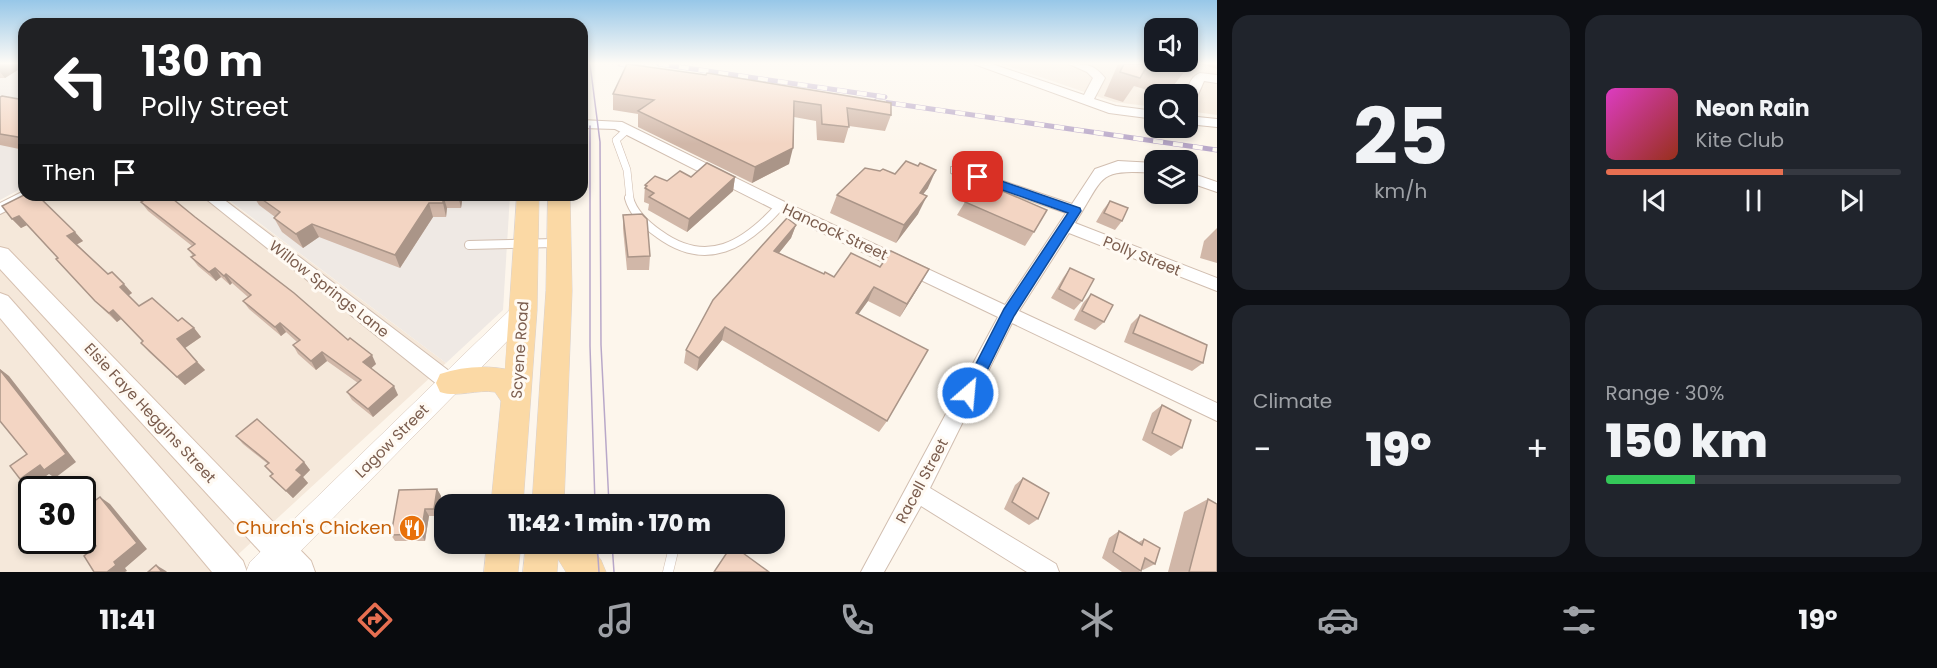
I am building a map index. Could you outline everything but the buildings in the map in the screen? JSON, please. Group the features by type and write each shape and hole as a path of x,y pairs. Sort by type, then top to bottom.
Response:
{"main road":[{"name":"Scyene Road","path":"508,494 524,310 528,201"},
{"path":"550,494 560,243 559,201"},
{"name":"Elsie Faye Heggins Street","path":"0,255 280,565"},
{"path":"0,302 232,572"},
{"path":"450,383 482,378 504,381 517,400"},
{"path":"501,572 503,554"},
{"path":"540,572 542,554"},
{"path":"575,554 589,572"}],"street":[{"path":"1055,91 1114,110 1144,114"},
{"path":"1087,101 1092,91"},
{"path":"1198,121 1217,123"},
{"name":"Hancock Street","path":"588,124 617,125 780,206 1217,412"},
{"name":"Racell Street","path":"872,572 917,492 1009,313 1100,172 1118,166 1144,167"},
{"name":"Polly Street","path":"956,170 1217,285"},
{"path":"1198,180 1217,187"},
{"path":"0,209 18,200"},
{"name":"Willow Springs Lane","path":"216,201 450,383"},
{"name":"Lagow Street","path":"280,565 450,383 524,310"},
{"path":"917,492 1048,572"}],"lane":[{"path":"627,130 616,140 626,169 631,205 648,225 671,243 717,251 732,246 766,221 780,206"},
{"path":"470,245 560,243"},
{"path":"668,572 672,554"}],"shaded area":[{"path":"0,91 18,91 18,190 0,200"},
{"path":"1081,91 1144,91 1144,106 1114,102"},
{"path":"1198,91 1217,91 1217,115 1198,112"},
{"path":"21,201 229,201 446,363 219,572 0,572 0,212"},
{"path":"230,201 510,201 503,310 446,363"}],"tram line":[{"path":"593,91 600,142 601,345 608,494"},
{"path":"590,126 590,346 595,494"},
{"path":"598,554 599,572"},
{"path":"613,554 614,572"}],"railway":[{"path":"842,91 885,97"},
{"path":"876,101 1217,150"}],"place":[{"name":"Church's Chicken","path":"412,528"}],"route":[{"path":"968,393 1009,313 1075,211 978,177"}]}
